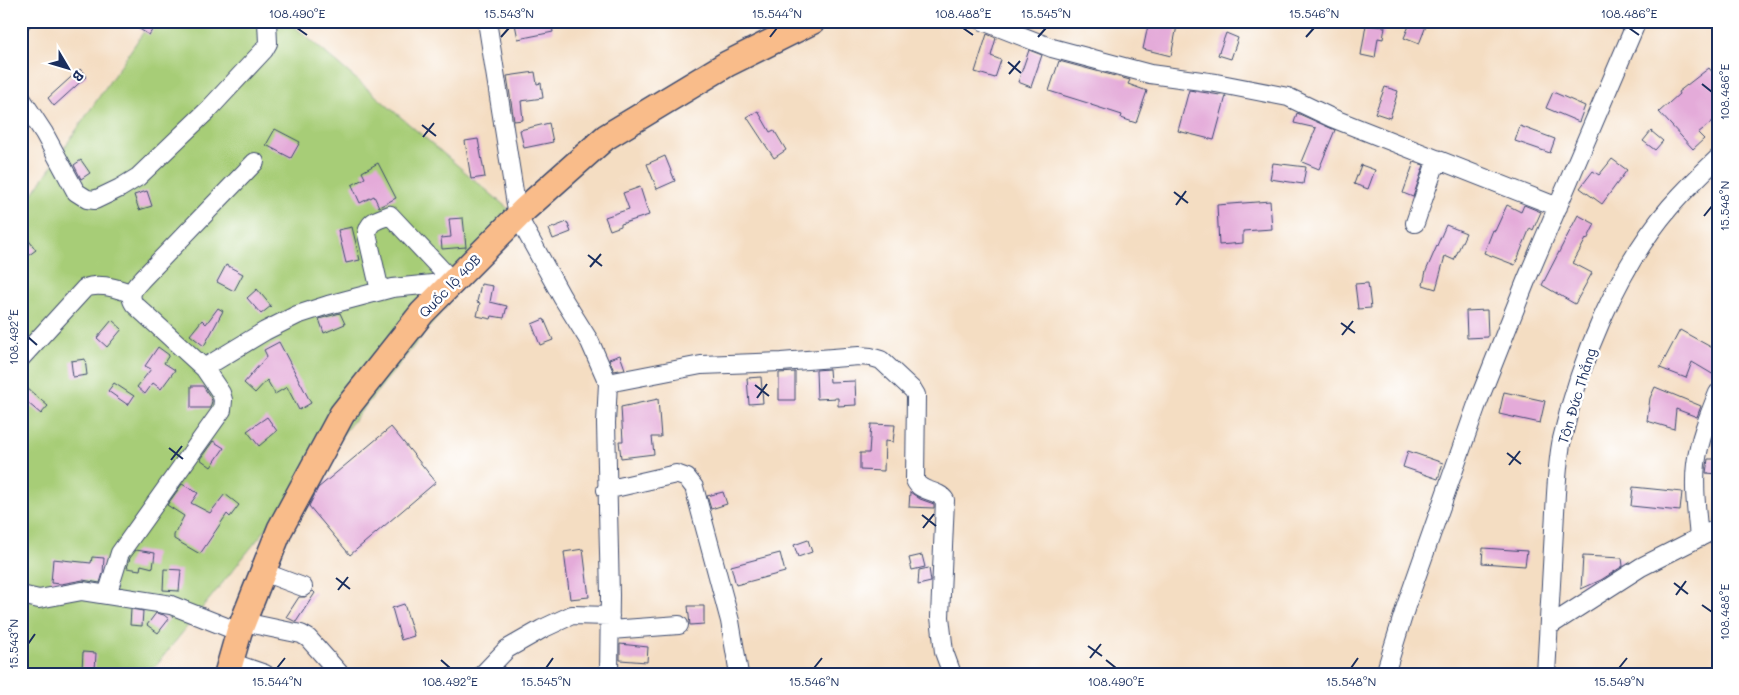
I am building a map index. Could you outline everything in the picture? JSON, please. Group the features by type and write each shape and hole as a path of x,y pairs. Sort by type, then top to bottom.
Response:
{"highway":[{"name":"Quốc lộ 40B","path":"229,668 241,627 280,529 342,414 422,313 518,217 606,137 727,64 813,21"}],"street":[{"path":"21,98 44,133 76,192 87,199 95,200 138,177 209,109 264,50 268,43 267,21"},
{"path":"487,21 518,217 562,297 590,342 608,383 606,490 610,674"},
{"path":"983,21 1052,48 1150,74 1288,97 1332,118 1558,206"},
{"path":"1385,674 1406,606 1476,407 1526,281 1637,21"},
{"name":"Tôn Đức Thắng","path":"1546,674 1557,485 1562,440 1577,389 1601,320 1618,286 1670,207 1718,158"},
{"path":"1415,223 1437,159"},
{"path":"107,595 120,553 222,410 223,400 221,393 204,368 134,304 131,299 131,293 143,278 255,162"},
{"path":"380,290 367,234 368,226 390,215 453,282"},
{"path":"204,368 265,331 297,315 380,290 453,282"},
{"path":"21,358 85,288 107,286 131,293"},
{"path":"608,383 701,365 781,362 859,356 881,360 916,395 916,484 921,488 942,495 945,500 940,617 944,652 952,674"},
{"path":"1699,538 1696,464 1707,420 1718,393"},
{"path":"606,490 676,474 687,478 691,482 730,621 739,674"},
{"path":"1549,626 1641,567 1718,528"},
{"path":"263,572 303,587"},
{"path":"21,595 39,599 82,591 171,604 241,627 301,634 308,638 340,674"},
{"path":"483,674 507,649 572,615 610,623 680,625"},
{"path":"229,668 265,674"}],"green space":[{"path":"151,21 288,21 518,217 149,674 21,674 21,211"}],"building":[{"path":"142,21 158,21 149,35 138,28"},
{"path":"530,21 551,21 553,32 518,39 515,24"},
{"path":"1149,21 1178,21 1171,56 1143,49"},
{"path":"1411,21 1428,21 1419,44 1404,38"},
{"path":"1366,25 1385,27 1383,39 1378,38 1375,58 1361,55"},
{"path":"1226,33 1238,38 1231,59 1218,55"},
{"path":"987,34 996,38 991,56 1001,60 995,78 975,72"},
{"path":"1029,50 1042,55 1031,87 1018,82"},
{"path":"1059,61 1130,80 1128,84 1147,91 1136,123 1121,118 1122,115 1049,91"},
{"path":"1709,68 1718,79 1718,117 1698,133 1704,139 1693,149 1659,112 1679,94 1678,92"},
{"path":"80,69 87,76 54,106 48,98"},
{"path":"535,72 537,84 541,83 543,98 521,101 523,120 514,121 507,76"},
{"path":"1385,87 1398,91 1390,118 1375,113"},
{"path":"1189,90 1226,96 1214,140 1178,131"},
{"path":"1553,92 1585,106 1579,122 1546,108"},
{"path":"758,111 770,132 774,130 786,150 774,158 747,117"},
{"path":"1297,113 1335,130 1319,169 1302,162 1316,128 1294,123"},
{"path":"549,123 553,142 524,148 520,130"},
{"path":"1520,126 1555,139 1550,153 1515,141"},
{"path":"275,129 300,142 291,158 266,145"},
{"path":"1651,131 1663,141 1655,150 1643,141"},
{"path":"478,139 485,177 471,179 465,141"},
{"path":"665,156 675,181 657,189 647,164"},
{"path":"1612,159 1627,170 1602,204 1580,188 1593,171 1599,175"},
{"path":"81,160 90,173 81,179 74,165"},
{"path":"1414,162 1424,165 1413,197 1403,193"},
{"path":"378,163 396,198 379,207 374,196 360,203 352,185 365,178 362,172"},
{"path":"1273,163 1306,167 1303,184 1270,179"},
{"path":"1361,165 1375,170 1368,189 1354,184"},
{"path":"640,187 649,215 621,224 621,226 610,230 605,217 629,209 623,193"},
{"path":"147,191 152,206 139,210 134,195"},
{"path":"1270,201 1272,229 1243,231 1243,243 1219,245 1217,205"},
{"path":"1507,205 1521,212 1524,205 1541,212 1533,230 1530,228 1515,265 1484,253 1493,230 1495,231"},
{"path":"1578,215 1595,224 1573,263 1592,273 1575,304 1542,285"},
{"path":"463,218 466,247 442,249 441,238 451,237 449,219"},
{"path":"567,222 571,232 553,239 549,229"},
{"path":"1446,225 1466,233 1454,260 1445,256 1436,289 1423,285 1426,271"},
{"path":"352,227 360,260 346,263 338,230"},
{"path":"21,230 36,250 21,261"},
{"path":"226,265 243,274 234,291 217,282"},
{"path":"1368,283 1371,308 1358,309 1355,284"},
{"path":"481,284 493,286 490,302 507,306 504,318 492,316 491,319 477,316 480,303 477,302"},
{"path":"257,289 271,306 261,314 247,298"},
{"path":"218,308 223,311 204,346 190,335 202,320 206,324"},
{"path":"1487,310 1488,337 1467,338 1466,311"},
{"path":"340,313 345,324 324,333 319,319"},
{"path":"544,319 553,340 540,345 532,324"},
{"path":"112,320 122,329 107,347 97,338"},
{"path":"1680,330 1718,351 1718,368 1714,375 1692,362 1686,378 1660,368"},
{"path":"279,342 311,403 299,410 287,387 275,394 267,380 255,393 244,383 267,356 264,350"},
{"path":"158,347 169,355 164,363 175,370 161,389 153,383 145,394 137,387 151,369 145,366"},
{"path":"620,355 625,369 614,371 609,359"},
{"path":"85,359 87,375 73,377 71,361"},
{"path":"829,369 830,382 855,381 856,405 838,406 838,398 817,399 816,370"},
{"path":"795,372 795,400 779,400 779,373"},
{"path":"761,377 763,403 749,404 747,378"},
{"path":"21,383 48,406 41,414 21,397"},
{"path":"114,383 134,396 128,405 108,391"},
{"path":"191,386 203,386 212,401 210,408 191,408"},
{"path":"1655,387 1701,406 1697,417 1676,409 1674,429 1647,421 1650,398"},
{"path":"1504,392 1545,401 1540,423 1499,414"},
{"path":"658,399 661,437 652,437 654,454 621,458 619,441 623,441 621,407"},
{"path":"267,417 277,431 259,446 247,431"},
{"path":"871,424 895,425 893,442 885,441 884,471 860,470 860,453 869,453"},
{"path":"391,427 436,482 350,555 309,506 318,488"},
{"path":"213,441 224,448 211,467 200,459"},
{"path":"1408,451 1443,463 1438,479 1403,467"},
{"path":"1708,459 1718,459 1718,474 1706,473"},
{"path":"182,484 198,493 191,503 210,513 225,494 239,505 230,517 227,514 200,554 174,539 174,535 184,516 167,505"},
{"path":"1633,487 1682,492 1680,511 1631,506"},
{"path":"723,492 727,504 711,509 707,496"},
{"path":"910,492 920,499 934,504 934,508 909,507"},
{"path":"808,540 812,552 798,557 794,545"},
{"path":"1483,548 1527,551 1525,566 1482,563"},
{"path":"583,549 589,597 570,599 564,552"},
{"path":"136,550 155,553 153,568 141,565 140,570 127,568 130,558"},
{"path":"780,553 785,572 736,585 731,566"},
{"path":"922,555 925,567 912,570 909,558"},
{"path":"1583,556 1622,558 1623,566 1601,580 1581,589"},
{"path":"92,557 104,558 100,583 83,580 61,584 51,583 53,559 91,563"},
{"path":"929,568 931,582 918,585 919,570"},
{"path":"164,569 181,570 179,591 163,590"},
{"path":"313,591 315,593 296,622 286,617 299,597 305,597"},
{"path":"404,604 414,636 401,640 392,608"},
{"path":"688,606 704,606 704,624 690,625"},
{"path":"131,609 143,611 142,626 130,625"},
{"path":"156,613 164,615 169,619 158,633 147,625"},
{"path":"620,644 648,647 647,662 620,660"},
{"path":"83,652 96,653 95,670 82,669"}]}
